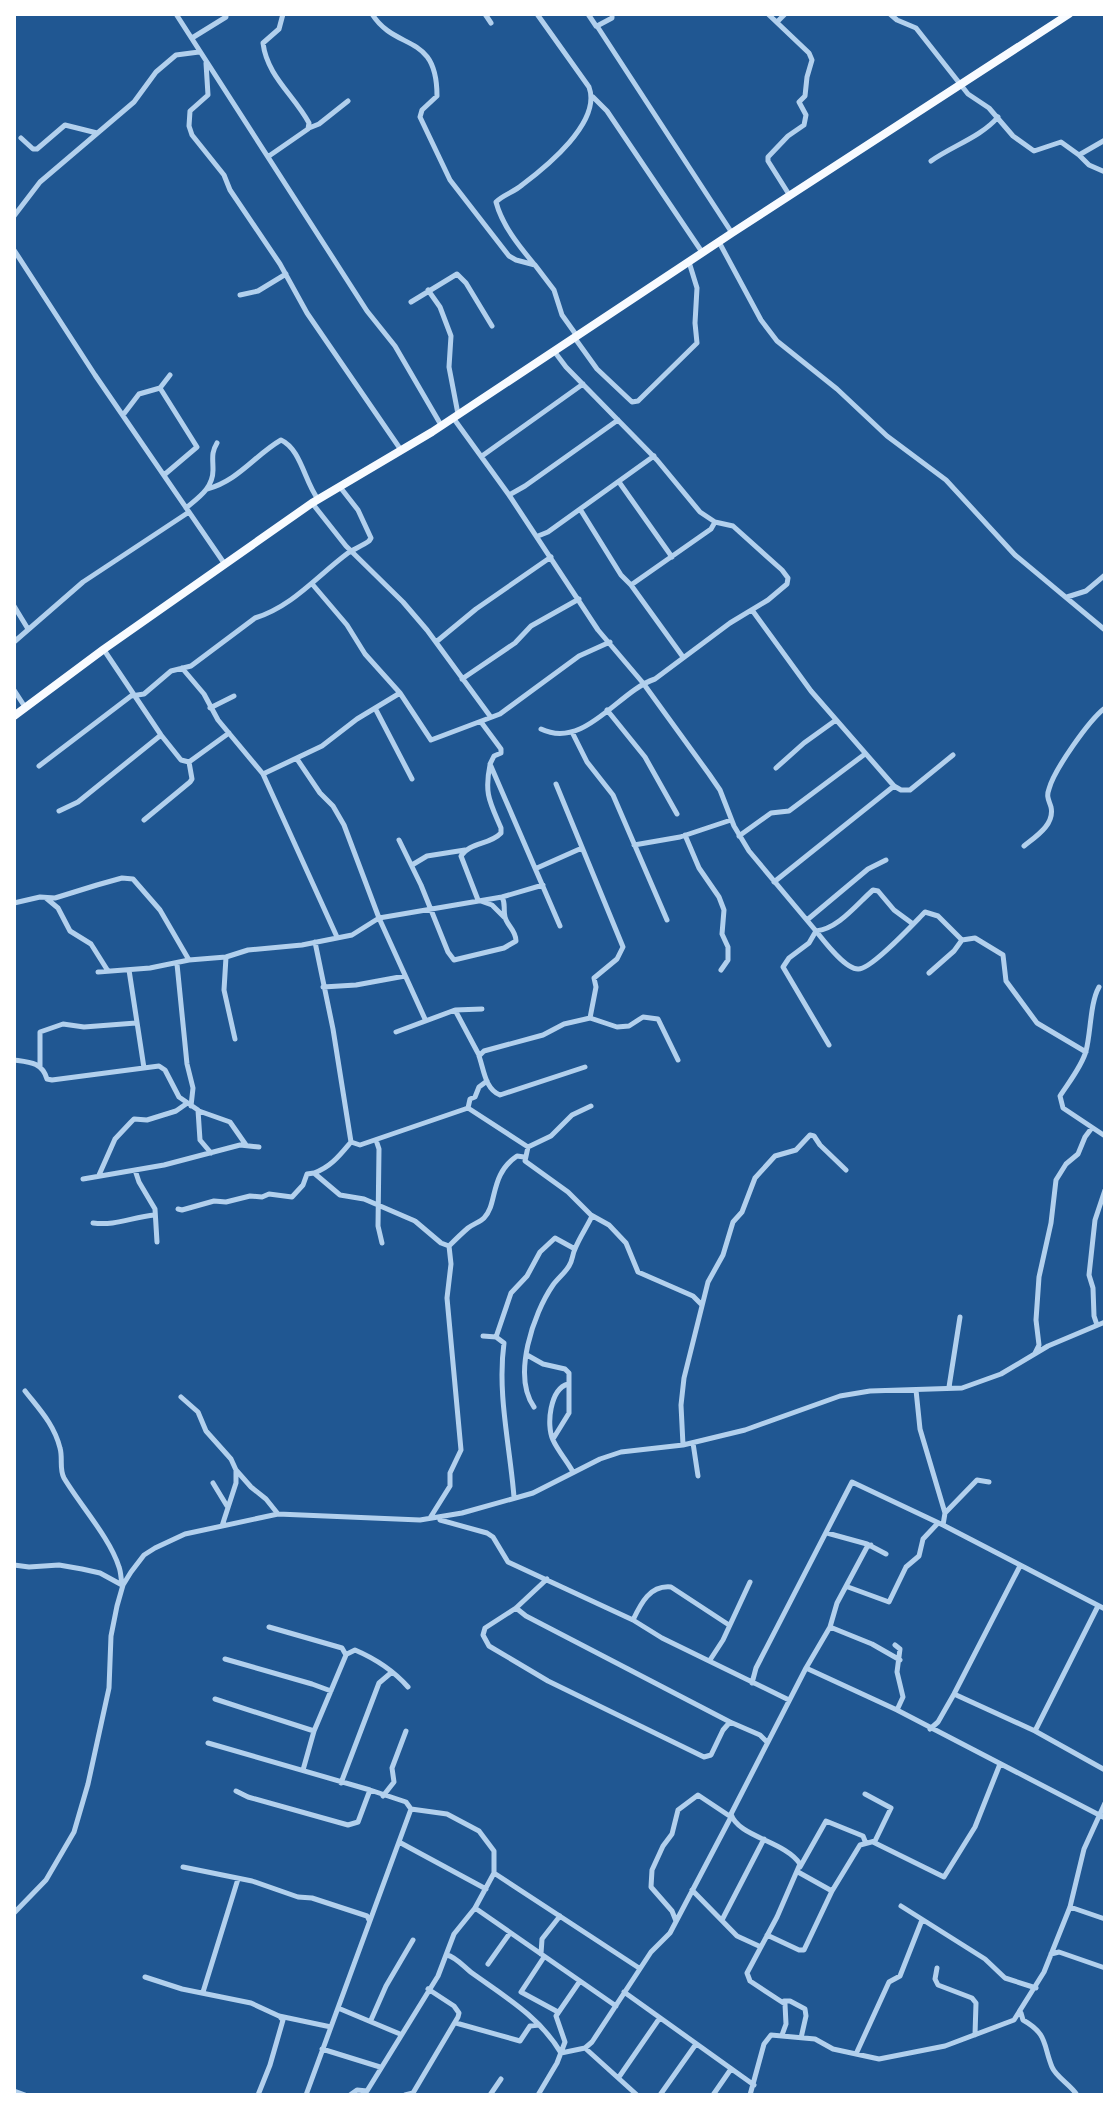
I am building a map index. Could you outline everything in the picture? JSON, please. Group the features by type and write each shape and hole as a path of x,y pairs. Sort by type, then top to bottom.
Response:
{"main road":[{"path":"14,716 224,563 315,501 402,451 1069,14"}],"street":[{"path":"283,14 279,29 263,43 264,50 273,73 306,117 308,129"},
{"path":"372,14 397,36 416,45 436,71 437,96 422,110 420,117 450,180 509,256 535,265"},
{"path":"485,14 491,23"},
{"path":"537,14 589,87 592,96 607,111 702,253"},
{"path":"588,14 732,233"},
{"path":"768,14 809,53 812,60 805,96 799,102 806,115 804,125 788,136 768,157 790,196"},
{"path":"777,22 785,14"},
{"path":"890,14 916,28 960,85 998,117 1013,136 1034,151 1061,142 1089,165 1105,172"},
{"path":"178,15 367,311 395,346 441,425"},
{"path":"192,38 228,15"},
{"path":"597,26 613,15"},
{"path":"15,213 40,182 134,102 156,72 176,55 200,52"},
{"path":"206,62 208,95 190,111 192,135 224,175 230,190 286,274 307,313 402,451"},
{"path":"592,96 586,116 573,140 523,185 496,202 517,244 554,290 562,315 575,336 603,374 632,402 638,401 697,343 697,288 689,262"},
{"path":"269,156 348,101"},
{"path":"931,161 957,148 998,117"},
{"path":"21,138 37,149 65,125 97,133"},
{"path":"1079,155 1105,140"},
{"path":"719,242 748,298 777,341 837,389 887,436 946,480 1015,555 1105,630"},
{"path":"14,250 87,364 224,563"},
{"path":"240,295 258,291 286,274"},
{"path":"411,302 457,274 466,283 492,326"},
{"path":"428,290 440,307 451,336 449,367 456,416 598,630 643,683 720,790 739,836 774,882 816,931 855,969 861,969 925,912 930,912 952,928 962,940"},
{"path":"541,729 557,735 587,726 643,683 655,679 752,610 787,584 788,578 733,526 715,522 700,512 654,456 554,351"},
{"path":"123,415 139,394 160,388 170,375"},
{"path":"482,456 583,384"},
{"path":"160,388 197,447 164,475"},
{"path":"509,495 618,420"},
{"path":"207,489 245,470 281,440 286,442 315,501 351,551 403,602 490,716"},
{"path":"14,642 83,582 187,510 207,489 213,471 211,453 217,443"},
{"path":"538,536 654,456"},
{"path":"619,482 672,557"},
{"path":"39,766 131,696 144,694 171,671 191,666 255,618 267,615 313,585 351,551 371,538 358,510 340,487"},
{"path":"580,509 621,575 683,657"},
{"path":"631,585 711,529 715,522"},
{"path":"436,642 476,609 551,557"},
{"path":"1067,597 1086,591 1105,575"},
{"path":"313,585 347,625 365,654 400,693 431,740 500,714 579,656 610,642"},
{"path":"1080,608 1086,591"},
{"path":"462,679 515,643 531,626 579,599"},
{"path":"14,606 28,629"},
{"path":"752,610 836,720 894,786 910,790 953,755"},
{"path":"104,649 181,760 189,762 229,733"},
{"path":"182,668 263,774 337,937"},
{"path":"14,690 25,707"},
{"path":"263,774 322,746 400,693"},
{"path":"210,708 234,696"},
{"path":"375,708 412,779"},
{"path":"1024,846 1041,833 1051,817 1048,792 1053,780 1088,724 1105,708"},
{"path":"607,710 650,764 677,814"},
{"path":"776,768 836,720"},
{"path":"412,865 437,854 466,850 492,841 501,833 487,797 486,785 490,764 501,749 481,722"},
{"path":"572,732 587,762 613,795 667,920"},
{"path":"59,811 78,802 161,735"},
{"path":"739,836 771,813 789,811 865,754"},
{"path":"297,759 344,825 379,918 425,1019"},
{"path":"144,820 190,782 189,762"},
{"path":"490,764 560,926"},
{"path":"556,784 623,947 617,959 594,978 596,987 590,1018"},
{"path":"774,882 894,786"},
{"path":"634,845 685,835 731,820"},
{"path":"685,835 699,868 724,910 722,934 728,947 728,960 721,970"},
{"path":"399,840 454,960 504,948 514,943 516,935 492,905 478,900 461,856 466,850"},
{"path":"537,868 582,848"},
{"path":"807,920 868,869 886,860"},
{"path":"14,903 40,897 55,898 122,878 133,879 160,910 189,960"},
{"path":"98,972 226,957 248,950 352,935 379,918 502,897 543,885"},
{"path":"816,931 822,931 840,920 873,890 878,891 894,910 913,924"},
{"path":"40,897 54,903 70,931 91,944 108,971"},
{"path":"502,897 505,918"},
{"path":"816,931 809,943 789,958 783,967 829,1045"},
{"path":"929,973 962,940 975,938 1003,955 1006,981 1041,1026 1086,1052"},
{"path":"178,1209 269,1194 292,1197 303,1185 307,1174 324,1169 351,1142 315,942"},
{"path":"226,957 224,990 235,1039"},
{"path":"177,964 187,1064 193,1088 192,1107 200,1140 211,1153"},
{"path":"129,970 144,1068"},
{"path":"323,987 356,985 405,976"},
{"path":"1099,987 1093,1002 1094,1013 1086,1052 1060,1101 1063,1108 1105,1136"},
{"path":"396,1032 455,1010 482,1009"},
{"path":"455,1010 494,1093 500,1095 585,1067"},
{"path":"479,1056 484,1051 543,1035 564,1024 590,1018 617,1027 629,1026 643,1017 658,1019 678,1060"},
{"path":"40,1066 40,1032 63,1024 84,1027 136,1023"},
{"path":"14,1060 34,1062 47,1079 52,1080 159,1066 165,1070 179,1097 192,1107 230,1122 247,1145"},
{"path":"468,1108 470,1099 487,1081"},
{"path":"524,1157 528,1147 551,1136 572,1115 591,1106"},
{"path":"99,1175 115,1139 134,1119 147,1120 192,1107"},
{"path":"351,1142 360,1145 468,1108"},
{"path":"468,1108 528,1147"},
{"path":"1035,1354 1039,1345 1036,1320 1039,1277 1051,1223 1056,1180 1066,1164 1078,1154 1091,1129"},
{"path":"683,1445 682,1393 708,1282 723,1255 733,1222 742,1212 755,1178 766,1163 775,1156 796,1150 810,1135 846,1170"},
{"path":"376,1140 379,1164 378,1226 382,1243"},
{"path":"83,1179 247,1145 259,1147"},
{"path":"449,1246 465,1230 484,1218 505,1166 517,1156 524,1157"},
{"path":"524,1157 529,1166 568,1192 592,1216 609,1225 626,1243 638,1272 693,1296 702,1305"},
{"path":"135,1170 155,1209 157,1242"},
{"path":"314,1173 340,1195 364,1199 415,1221 449,1246 451,1264 447,1298 461,1450 450,1473 450,1486 429,1519"},
{"path":"1097,1325 1089,1275 1095,1220 1105,1190"},
{"path":"93,1223 115,1225 140,1216 155,1215"},
{"path":"534,1407 528,1398 525,1382 527,1355 538,1312 553,1284 569,1266 592,1216"},
{"path":"496,1337 511,1293 527,1276 540,1252 555,1238 575,1249"},
{"path":"949,1387 960,1317"},
{"path":"14,1913 46,1880 74,1832 99,1739 109,1688 111,1636 123,1585 144,1555 155,1548 185,1534 278,1514 437,1518 533,1493 621,1452 683,1445 745,1430 840,1396 870,1391 962,1388 991,1378 1105,1322"},
{"path":"483,1336 496,1337 504,1343 504,1407 514,1497"},
{"path":"527,1355 569,1373 569,1413 553,1439"},
{"path":"568,1384 561,1386 554,1394 551,1436 573,1472"},
{"path":"915,1390 920,1429 945,1513"},
{"path":"25,1391 38,1403 54,1431 61,1451 61,1473 99,1529 120,1567 123,1585"},
{"path":"181,1397 198,1412 206,1431 231,1459 236,1470 278,1514"},
{"path":"693,1443 698,1476"},
{"path":"222,1526 236,1483 236,1470"},
{"path":"848,1587 889,1602 906,1567 919,1556 923,1539 941,1524 945,1513 977,1480 989,1482"},
{"path":"752,1683 761,1658 852,1482 1105,1609"},
{"path":"213,1483 227,1508"},
{"path":"437,1518 487,1533 497,1541 508,1562 633,1620 662,1638 789,1700"},
{"path":"827,1533 871,1545 886,1554"},
{"path":"561,2053 585,2048 592,2042 639,1968 670,1933 789,1700 830,1627 837,1603 867,1547 871,1545"},
{"path":"14,1565 59,1565 82,1569 100,1573 123,1585"},
{"path":"930,1729 938,1722 954,1694 1020,1565"},
{"path":"547,1579 516,1608 485,1628 489,1646 548,1681 704,1757 711,1755 730,1722"},
{"path":"710,1660 750,1582"},
{"path":"633,1620 649,1593 660,1586 671,1587 729,1625"},
{"path":"1035,1731 1098,1606"},
{"path":"516,1608 550,1629 760,1735 767,1743"},
{"path":"269,1627 342,1648 346,1655"},
{"path":"830,1627 872,1644 900,1660"},
{"path":"895,1645 900,1649 897,1672 903,1697 897,1710"},
{"path":"303,1770 314,1731 349,1651 355,1650 392,1672 408,1687"},
{"path":"225,1659 331,1691"},
{"path":"806,1668 897,1710 1102,1817"},
{"path":"341,1783 379,1683 392,1672"},
{"path":"954,1694 1035,1731 1105,1770"},
{"path":"215,1699 314,1731"},
{"path":"383,1796 394,1782 392,1768 406,1731"},
{"path":"208,1743 370,1790 406,1802 411,1809 447,1814 479,1831 494,1851 494,1873 475,1908 454,1934 438,1976 367,2091 357,2090 350,2095"},
{"path":"767,1935 804,1950 832,1891 865,1841 873,1842 944,1877 975,1827 1000,1764"},
{"path":"236,1791 348,1825 358,1822 370,1790"},
{"path":"865,1794 891,1808 873,1842"},
{"path":"676,1921 672,1911 651,1887 652,1870 672,1834 678,1810 698,1795 746,1831 790,1853 798,1861 799,1870"},
{"path":"750,2095 767,2037 782,2035 815,2039 833,2049 887,2059 945,2046 1005,2025 1021,2013 1036,1988 1070,1907 1078,1865 1102,1817 1105,1803"},
{"path":"306,2095 411,1809"},
{"path":"801,2038 805,2009 783,2001 747,1979 747,1973 826,1821 863,1836 865,1841"},
{"path":"722,1920 764,1839"},
{"path":"399,1842 486,1889"},
{"path":"183,1867 221,1873 298,1897 312,1898 367,1916 370,1921"},
{"path":"799,1870 832,1891"},
{"path":"494,1873 639,1968"},
{"path":"203,1992 238,1879"},
{"path":"692,1890 737,1936 761,1947"},
{"path":"901,1906 985,1959 1005,1978 1036,1988"},
{"path":"1070,1907 1105,1919"},
{"path":"475,1908 616,2006"},
{"path":"558,2012 521,1992 543,1955 542,1939 560,1916"},
{"path":"856,2054 889,1982 900,1976 922,1920"},
{"path":"488,1964 510,1933"},
{"path":"371,2020 386,1986 413,1940"},
{"path":"1050,1954 1059,1952 1105,1968"},
{"path":"447,1955 452,1955 468,1970 503,1993 540,2025 561,2053"},
{"path":"937,1968 935,1979 938,1985 972,1998 976,2003 975,2035"},
{"path":"145,1977 182,1989 251,2003 279,2016 331,2027"},
{"path":"538,2095 561,2053 565,2038 556,2020 558,2012 580,1981"},
{"path":"405,2095 414,2094 459,2013 454,2006 428,1989"},
{"path":"624,1992 754,2085"},
{"path":"782,2035 786,2008 783,2001"},
{"path":"338,2008 400,2034"},
{"path":"1021,2013 1023,2020 1032,2025 1047,2043 1052,2069 1077,2095"},
{"path":"258,2095 279,2039 283,2020 279,2016"},
{"path":"619,2077 659,2019"},
{"path":"456,2023 520,2041 530,2026 540,2025"},
{"path":"660,2095 696,2044"},
{"path":"585,2048 637,2095"},
{"path":"322,2049 380,2067"},
{"path":"713,2095 731,2069"},
{"path":"490,2095 501,2079"},
{"path":"14,2091 25,2095"}]}
